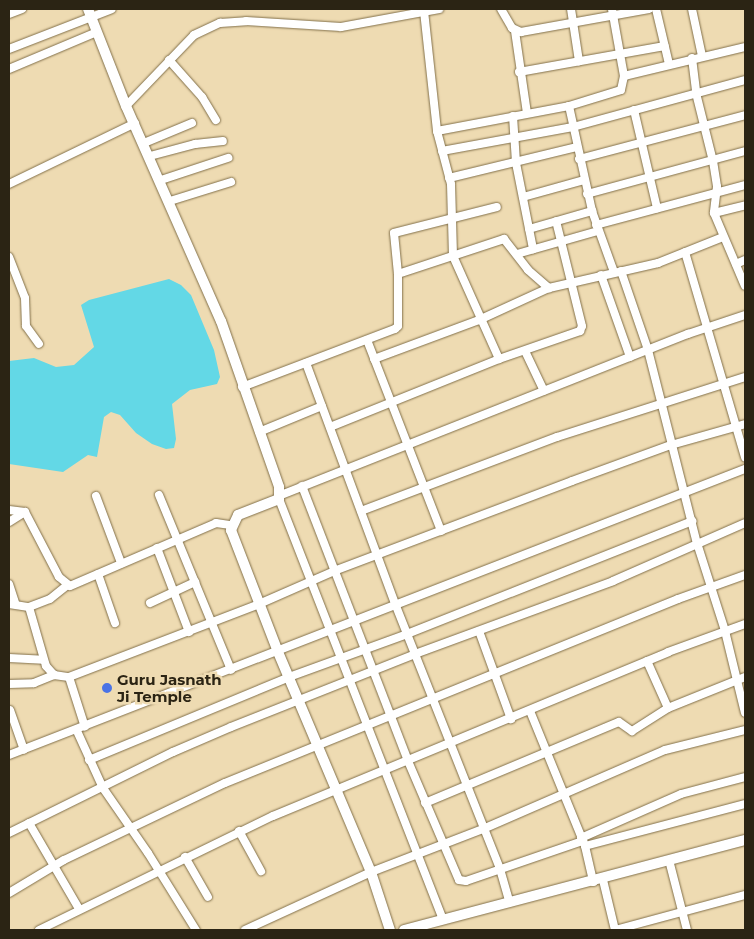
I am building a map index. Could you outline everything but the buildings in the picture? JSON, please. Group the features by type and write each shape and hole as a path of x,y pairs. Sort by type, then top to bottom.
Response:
{"street":[{"path":"9,14 22,9"},
{"path":"9,49 90,12 112,9"},
{"path":"126,106 194,35 220,23 246,21 341,27 439,9"},
{"path":"501,9 515,30 519,72 526,113"},
{"path":"571,9 579,61"},
{"path":"515,30 573,22 613,12 649,9"},
{"path":"656,9 669,64"},
{"path":"692,9 702,56"},
{"path":"90,12 126,106 144,142 221,321 280,497 340,658 443,920"},
{"path":"424,12 436,131 449,178 453,256 479,320 499,359"},
{"path":"436,131 569,106 621,90 624,76 613,12"},
{"path":"9,69 97,32"},
{"path":"519,72 665,46"},
{"path":"624,76 692,58 745,47"},
{"path":"692,58 696,93 713,161 717,192 714,213 722,237 745,286"},
{"path":"169,60 202,97 216,120"},
{"path":"442,151 573,127 745,80"},
{"path":"569,106 587,194 597,228 618,271 648,350 696,543 741,678 745,713"},
{"path":"634,110 657,208"},
{"path":"579,159 745,115"},
{"path":"513,116 516,163 533,249"},
{"path":"9,184 135,123"},
{"path":"144,142 192,123"},
{"path":"150,156 195,144 223,141"},
{"path":"449,178 577,147"},
{"path":"587,194 745,151"},
{"path":"160,180 228,158"},
{"path":"523,197 584,180"},
{"path":"170,201 231,182"},
{"path":"517,254 562,241 657,208 745,184"},
{"path":"714,213 745,205"},
{"path":"242,387 397,328 398,274 394,234 497,207"},
{"path":"529,229 592,211"},
{"path":"330,427 499,359 582,329 556,221"},
{"path":"374,359 479,320 549,288 685,252 722,237"},
{"path":"398,274 504,239 534,276 549,288"},
{"path":"685,252 745,457"},
{"path":"9,257 25,298 26,326 39,344"},
{"path":"736,264 745,260"},
{"path":"601,275 630,357"},
{"path":"231,525 238,515 302,486 405,444 745,314"},
{"path":"367,340 405,444 425,488 441,531"},
{"path":"525,351 544,391"},
{"path":"306,363 396,606 500,869 510,903"},
{"path":"361,511 660,402 725,385 745,377"},
{"path":"259,432 322,406"},
{"path":"9,684 34,683 54,675 68,677 212,623 334,571 671,445 745,424"},
{"path":"9,755 355,623 745,470"},
{"path":"302,486 408,761 442,845 459,880 500,869 583,841 745,804"},
{"path":"159,495 231,670"},
{"path":"96,496 121,563"},
{"path":"9,510 25,512"},
{"path":"9,522 25,512"},
{"path":"25,512 66,586"},
{"path":"89,760 289,677 407,634 692,521"},
{"path":"9,584 12,604 29,607 50,598 66,586 216,523 231,525"},
{"path":"9,833 181,748 374,673 415,654 613,581 745,523"},
{"path":"231,525 278,652 371,872 390,930"},
{"path":"158,548 189,632"},
{"path":"98,574 115,623"},
{"path":"9,893 54,866 225,783 319,748 745,575"},
{"path":"150,603 195,582"},
{"path":"29,607 43,660 54,675"},
{"path":"39,930 158,869 239,831 647,661 745,624"},
{"path":"478,631 511,719"},
{"path":"9,658 43,660"},
{"path":"647,661 668,708"},
{"path":"68,677 89,760 102,788 131,827 196,930"},
{"path":"425,803 619,722 632,731 668,708 741,678"},
{"path":"10,710 11,722 24,750"},
{"path":"530,711 583,841 615,930 745,895"},
{"path":"245,930 371,872 483,829 675,747 745,730"},
{"path":"583,841 681,794 745,777"},
{"path":"29,823 79,909"},
{"path":"239,831 261,871"},
{"path":"404,930 598,881 745,840"},
{"path":"184,857 208,897"},
{"path":"669,860 687,930"}],"water":[{"path":"169,279 181,285 191,295 214,350 220,377 217,384 190,390 172,404 176,439 174,448 166,449 152,444 136,433 120,415 111,412 104,417 97,457 88,455 63,472 9,464 9,361 34,358 56,367 74,365 94,347 81,305 89,300"}],"place":[{"name":"Guru Jasnath Ji Temple","path":"107,688"}]}
